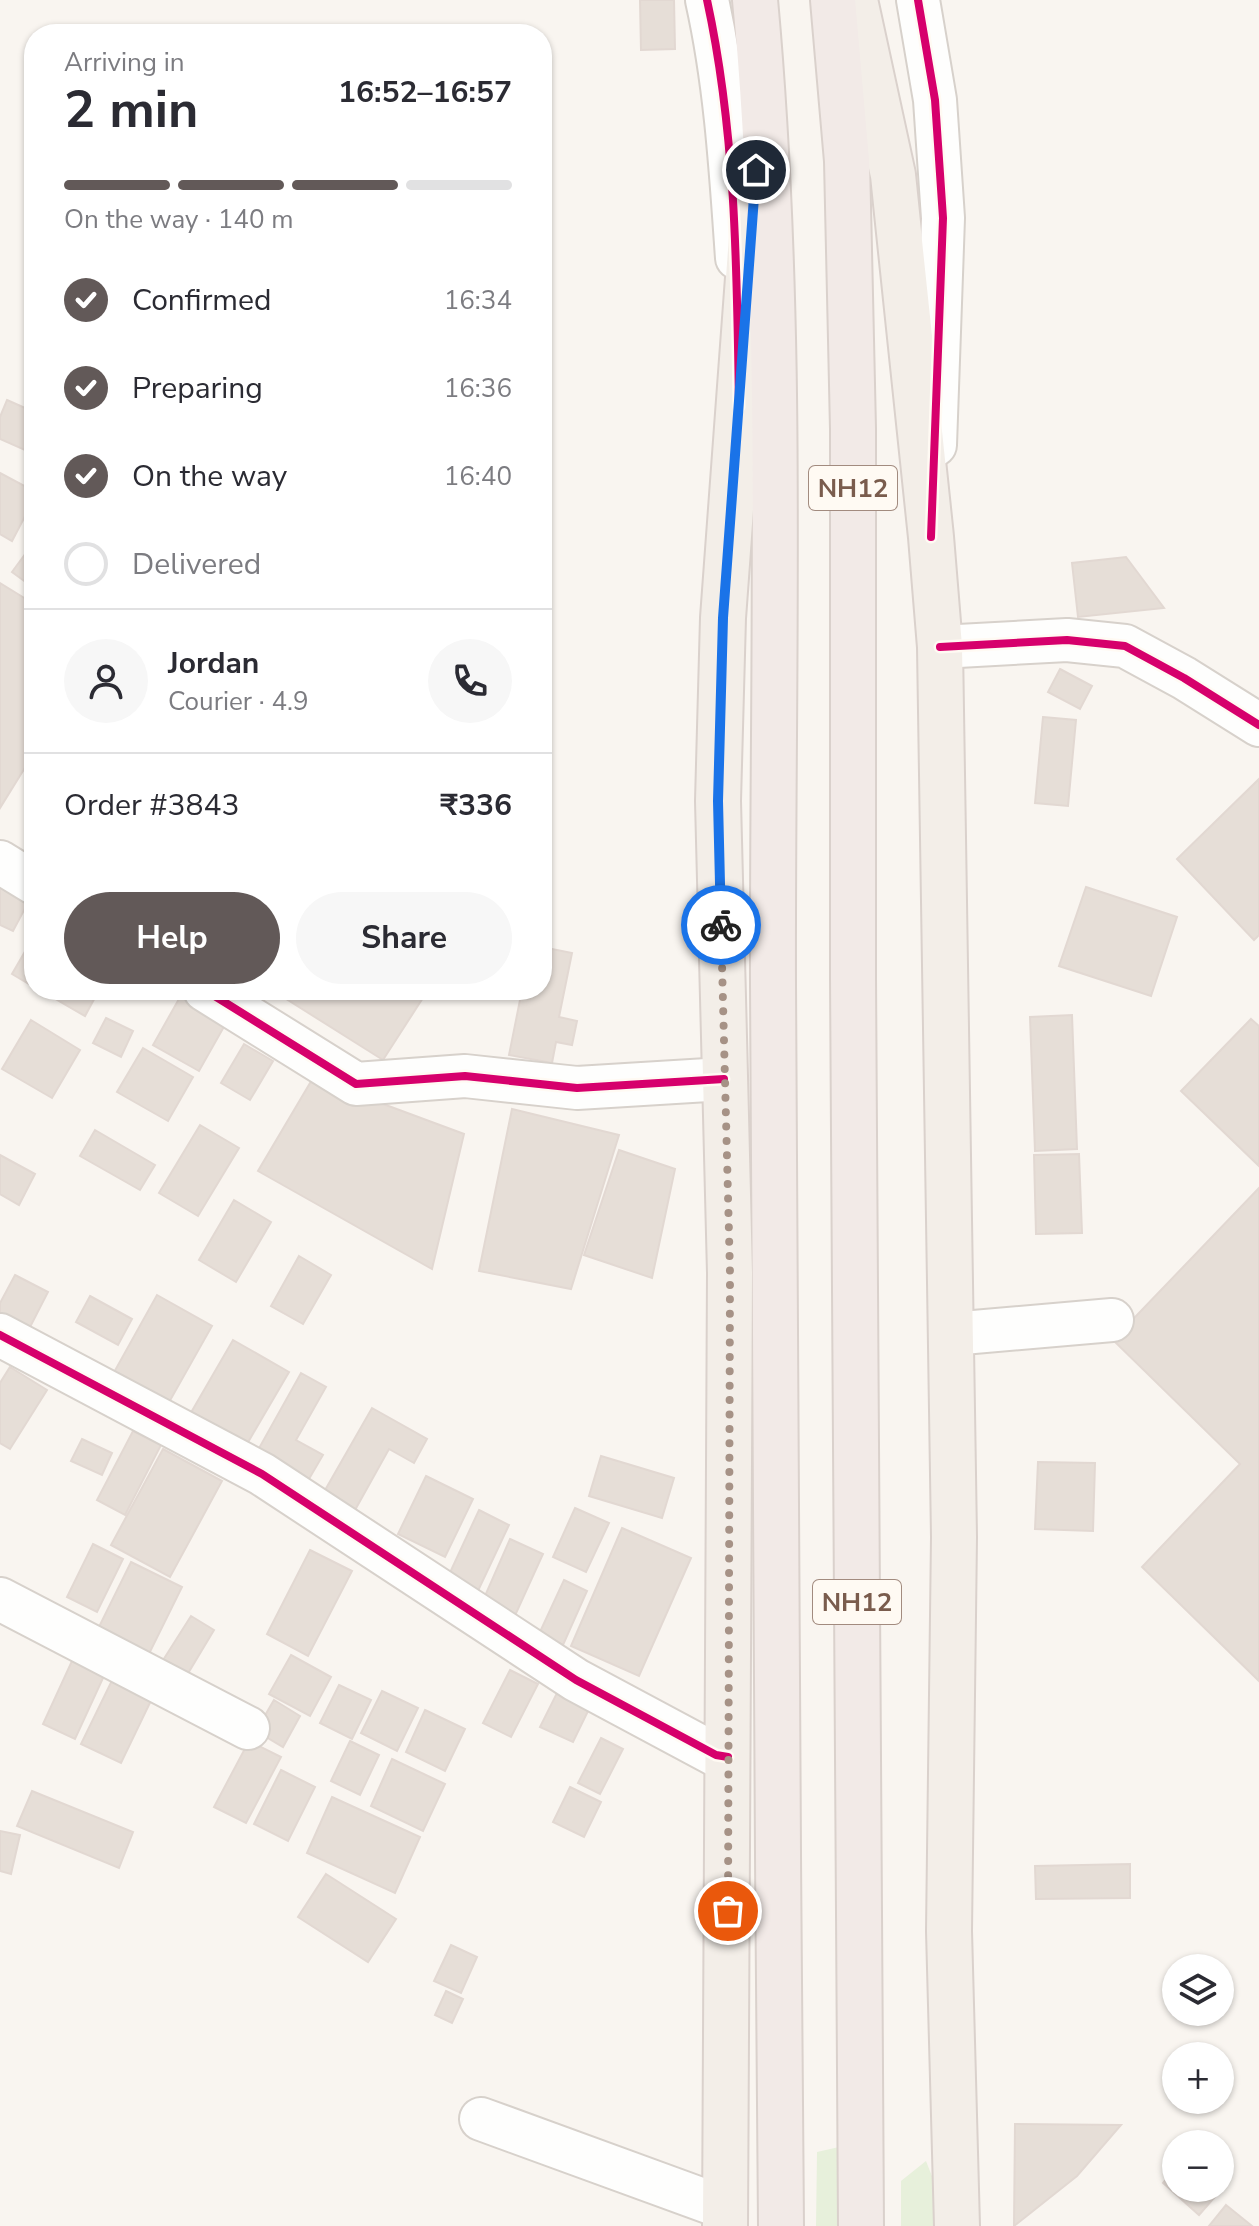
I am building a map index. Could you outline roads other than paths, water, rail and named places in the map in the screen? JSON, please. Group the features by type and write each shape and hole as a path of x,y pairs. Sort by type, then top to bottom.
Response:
{"highway":[{"name":"NH12","path":"755,0 762,81 775,421 773,985 781,2226"},
{"name":"NH12","path":"833,0 847,161 852,398 861,2226"}],"main road":[{"path":"855,0 893,175 940,647 954,1537 949,1931 957,2226"},
{"path":"725,2217 730,1273 719,770 723,618 762,81"}],"street":[{"path":"707,0 716,40 730,153 737,261 739,407"},
{"path":"918,0 935,100 943,218 931,537"},
{"path":"940,647 1067,640 1125,646 1259,725"},
{"path":"0,862 24,877"},
{"path":"221,1000 356,1084 465,1076 577,1088 724,1079"},
{"path":"951,1334 1112,1320"},
{"path":"0,1335 262,1474 576,1680 716,1755 728,1757"},
{"path":"0,1599 248,1728"},
{"path":"481,2119 725,2217"}]}
